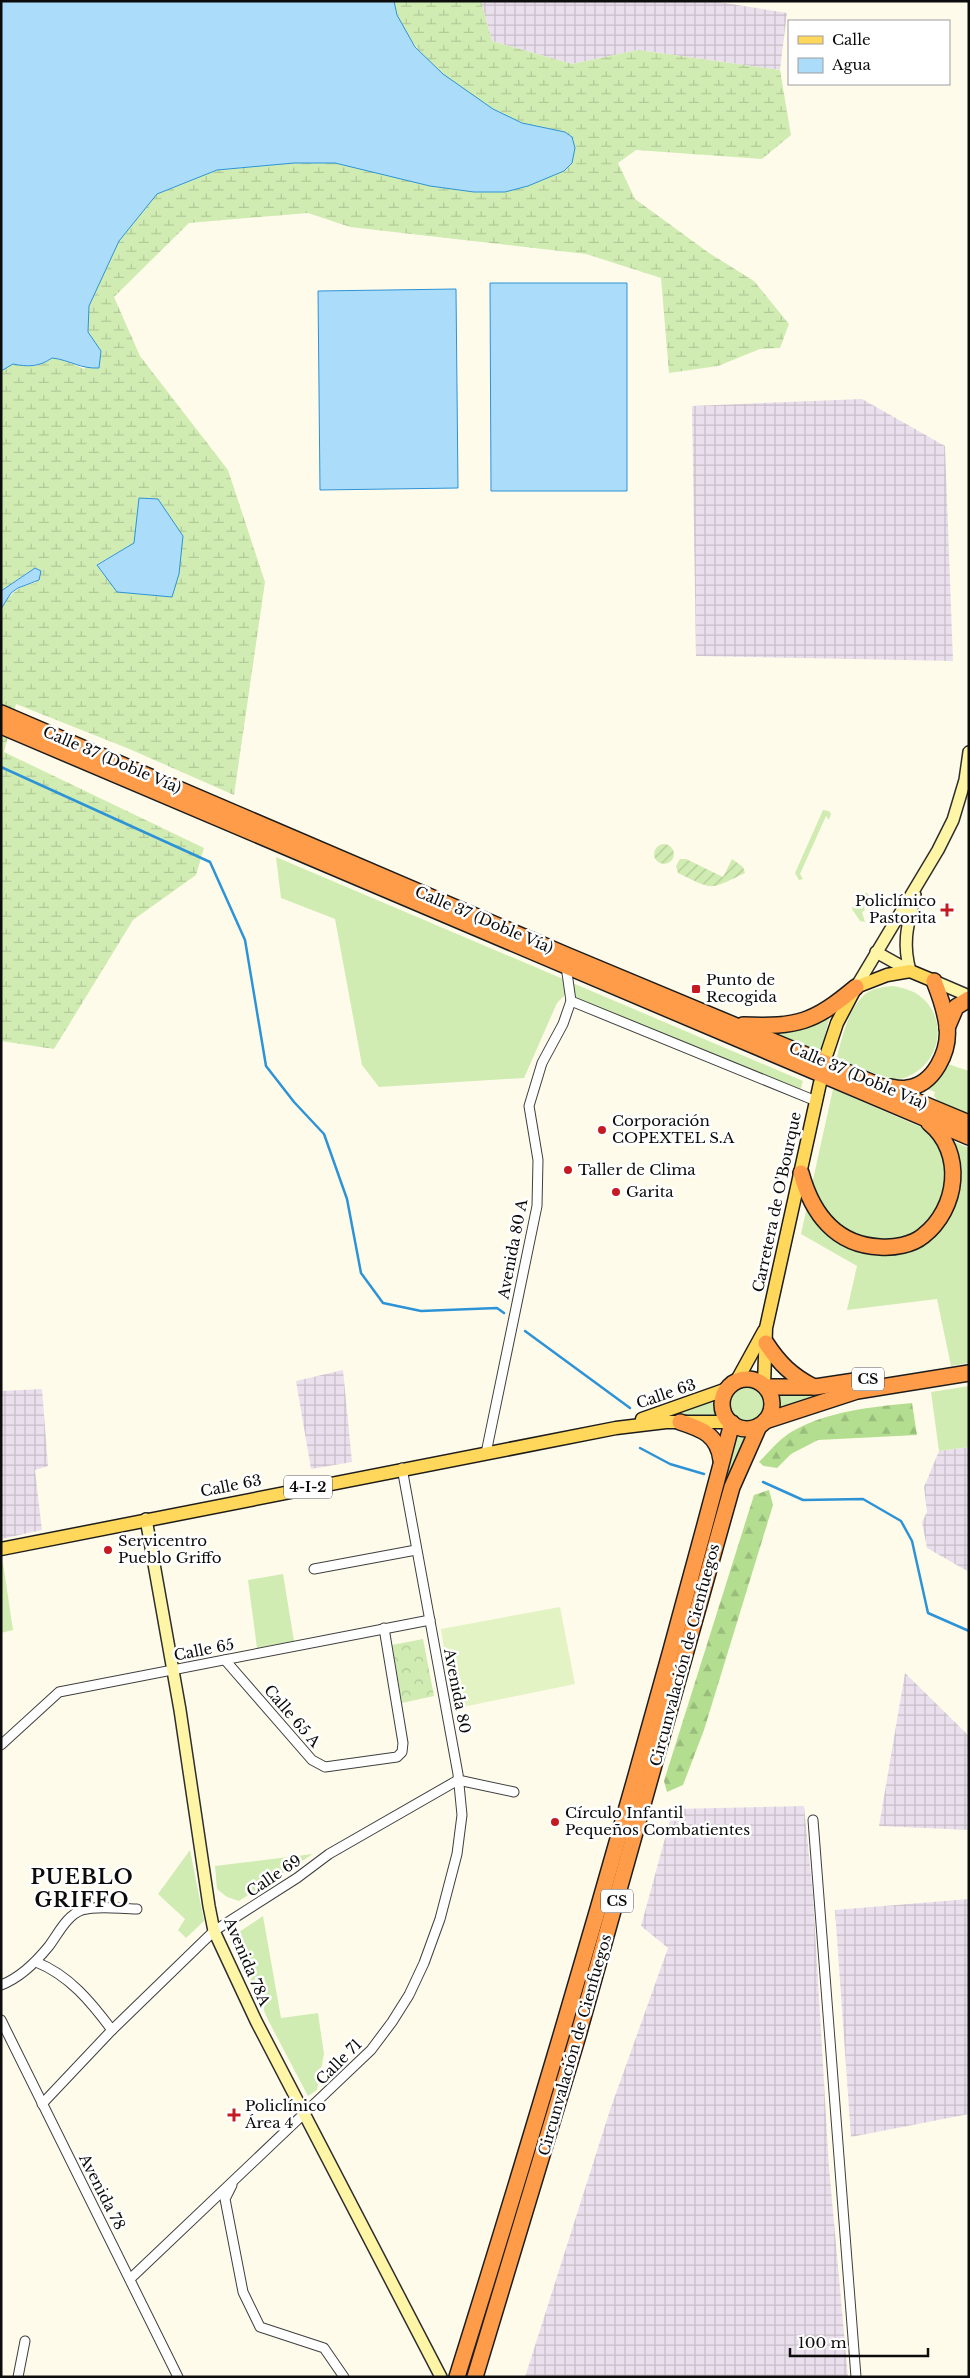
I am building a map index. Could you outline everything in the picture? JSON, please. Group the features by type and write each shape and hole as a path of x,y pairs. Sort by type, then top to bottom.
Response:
{"highway":[{"name":"Calle 37 (Doble Vía)","path":"1,713 20,728 566,966 969,1137"},
{"name":"Calle 37 (Doble Vía)","path":"1,726 20,728 969,1123"},
{"path":"934,981 943,1004 947,1028"},
{"path":"734,1024 784,1026 800,1022 830,1008 856,987"},
{"path":"883,1087 907,1088 919,1084 931,1076 943,1054 947,1028 956,1007 969,998"},
{"path":"801,1173 806,1190 819,1215 830,1229 839,1236 868,1247 888,1248 922,1237 935,1225 946,1208 951,1194 953,1168 949,1150 942,1136 922,1118"},
{"path":"766,1336 782,1366 800,1380 815,1387"},
{"name":"CS","path":"732,1385 750,1379 765,1386 815,1387 967,1365"},
{"name":"CS","path":"731,1422 745,1429 857,1391 967,1365"},
{"path":"731,1422 726,1416 722,1402 732,1385"},
{"name":"Circunvalación de Cienfuegos","path":"475,2377 580,2030 732,1487 745,1454 772,1408 770,1393 765,1386"},
{"path":"745,1454 776,1425 817,1403"},
{"path":"680,1422 708,1433 715,1441 721,1463"},
{"name":"Circunvalación de Cienfuegos","path":"458,2377 526,2157 604,1892 652,1721 731,1422"}],"main road":[{"path":"827,1053 837,1023 856,987 887,975 910,971 934,981"},
{"name":"Carretera de O'Bourque","path":"765,1386 766,1336 820,1083"},
{"name":"Carretera de O'Bourque","path":"732,1385 766,1336"},
{"name":"Calle 63","path":"616,1428 732,1385"},
{"name":"Calle 63","path":"1,1549 402,1468 616,1428 680,1422 731,1422"}],"street":[{"path":"856,987 953,820 965,780 969,752"},
{"path":"910,971 905,953 905,935 918,883"},
{"path":"876,952 910,971"},
{"name":"Avenida 80 A","path":"486,1453 537,1206 538,1160 529,1106 542,1063 563,1024 571,1001 566,966"},
{"path":"934,981 969,998"},
{"path":"571,1001 816,1101"},
{"name":"Avenida 80","path":"402,1468 458,1780 462,1815 460,1836 440,1918"},
{"name":"Avenida 78A","path":"146,1519 174,1670 214,1931 256,2021 441,2377"},
{"path":"314,1569 416,1550"},
{"name":"Calle 65","path":"1,1745 60,1692 430,1620"},
{"name":"Calle 65 A","path":"225,1660 312,1760 325,1767 397,1757 402,1752 402,1743 384,1628"},
{"path":"458,1780 514,1792"},
{"name":"Calle 69","path":"42,2104 112,2030 214,1931 297,1878 329,1854 458,1780"},
{"path":"813,1820 856,2377"},
{"path":"1,1985 15,1978 36,1962 70,1918 80,1910 94,1908 137,1909"},
{"name":"Calle 71","path":"130,2279 306,2114 371,2050 409,1995 440,1918"},
{"path":"36,1962 49,1967 69,1982 89,2001 112,2030"},
{"name":"Avenida 78","path":"1,2020 178,2377"},
{"path":"234,2180 225,2199 243,2292 260,2327 324,2348 344,2377"},
{"path":"18,2377 25,2341"}],"shaded area":[{"path":"481,1 713,1 787,13 780,70 638,50 572,64 492,41"},
{"path":"862,399 945,446 953,661 696,656 692,406"},
{"path":"343,1370 352,1462 311,1469 296,1381"},
{"path":"42,1389 48,1466 35,1470 42,1530 1,1539 1,1391"},
{"path":"969,1447 969,1572 927,1548 922,1522 927,1512 924,1487 939,1451"},
{"path":"905,1673 969,1736 969,1830 879,1826"},
{"path":"804,1806 813,1896 829,2167 848,2377 525,2377 610,2110 668,1948 641,1926 673,1809"},
{"path":"969,1899 969,2114 851,2137 835,1910"}],"green space":[{"path":"394,1 481,1 492,41 572,64 638,50 780,70 791,135 762,159 636,150 618,163 635,199 709,253 754,281 789,324 780,348 760,349 718,366 669,373 661,278 586,254 350,227 308,213 189,223 114,297 140,356 228,470 265,582 234,795 127,748 16,704 4,752 204,848 196,875 133,920 54,1049 1,1041 1,609 16,591 24,586 36,583 31,570 1,591 1,371 13,364 33,366 43,364 52,358 62,359 84,369 101,351 88,332 89,306 119,241 157,194 217,170 294,163 335,163 362,168 565,132 520,122 482,103 425,58 411,40 400,21","holes":["134,543 117,592 97,564"]},
{"path":"823,810 829,811 831,814 829,820 826,816 800,874 803,879 799,880 795,873"},
{"path":"664,844 671,847 674,854 671,861 664,864 657,861 654,854 657,847"},
{"path":"276,857 803,1081 800,1092 565,995 557,1003 524,1078 379,1087 362,1065 335,919 281,898"},
{"path":"680,859 686,859 723,877 732,859 743,867 745,873 725,883 712,886 706,885 678,873 676,866"},
{"path":"859,893 867,893 875,903 873,907 869,900 864,908 865,910 862,912 865,922 860,921 852,909 854,903 857,909 862,905"},
{"path":"893,986 915,993 929,1005 934,1014 938,1034 936,1044 927,1063 912,1075 898,1079 876,1074 837,1057 846,1025 858,1002 870,991"},
{"path":"830,1015 821,1052 773,1032"},
{"path":"948,1064 969,1071 969,1118 944,1109 934,1096 935,1092 925,1088 932,1084"},
{"path":"833,1089 969,1148 969,1363 951,1366 937,1299 847,1310 857,1266 801,1234"},
{"path":"748,1385 761,1391 767,1404 761,1417 748,1423 735,1417 729,1404 735,1391"},
{"path":"969,1386 969,1447 939,1451 931,1392"},
{"path":"838,1389 778,1411 779,1396 777,1390"},
{"path":"715,1398 718,1418 668,1417"},
{"path":"912,1403 917,1435 818,1440 791,1454 777,1468 764,1466 759,1462 784,1437 807,1424 835,1414"},
{"path":"731,1433 750,1435 715,1528 711,1526"},
{"path":"769,1490 773,1505 704,1730 683,1785 667,1792 664,1781 754,1495"},
{"path":"3,1563 13,1630 1,1633 1,1564"},
{"path":"283,1574 294,1641 257,1648 248,1580"},
{"path":"560,1607 575,1684 453,1709 441,1629"},
{"path":"423,1639 434,1696 402,1703 392,1645"},
{"path":"190,1850 204,1921 186,1938 178,1930 185,1919 158,1894"},
{"path":"313,1854 239,1901 227,1897 217,1889 215,1866"},
{"path":"263,1916 281,2018 318,2013 324,2054 317,2090 308,2096 268,2020 236,1947 239,1932"}],"water":[{"path":"1,1 394,1 397,15 415,47 443,74 493,109 522,123 565,132 572,137 575,148 572,163 564,171 528,186 505,192 474,192 430,186 335,163 294,163 217,170 157,194 119,241 89,306 88,332 101,351 99,368 86,367 52,358 33,366 13,364 1,371"},
{"path":"490,283 627,283 627,491 491,491"},
{"path":"456,289 458,488 320,490 318,291"},
{"path":"139,498 158,499 183,536 179,574 172,597 117,592 97,565 134,543"},
{"path":"35,568 41,571 39,580 18,588 11,593 1,609 1,591"}],"waterway":[{"path":"1,767 210,862 245,940 266,1066 294,1102 324,1134 347,1199 361,1273 383,1303 421,1311 497,1308 504,1313"},
{"path":"525,1331 630,1408"},
{"path":"640,1448 670,1464 704,1474"},
{"path":"763,1482 803,1500 863,1499 901,1521 912,1541 928,1613 969,1631"}],"place":[{"name":"Policlínico Pastorita","path":"947,910"},
{"name":"Punto de Recogida","path":"696,989"},
{"name":"Corporación COPEXTEL S.A","path":"602,1130"},
{"name":"Taller de Clima","path":"568,1170"},
{"name":"Garita","path":"616,1192"},
{"name":"Servicentro Pueblo Griffo","path":"108,1550"},
{"name":"Círculo Infantil Pequeños Combatientes","path":"555,1822"},
{"name":"Policlínico Área 4","path":"234,2115"}],"district":[{"name":"PUEBLO GRIFFO","path":"82,1888"}]}
